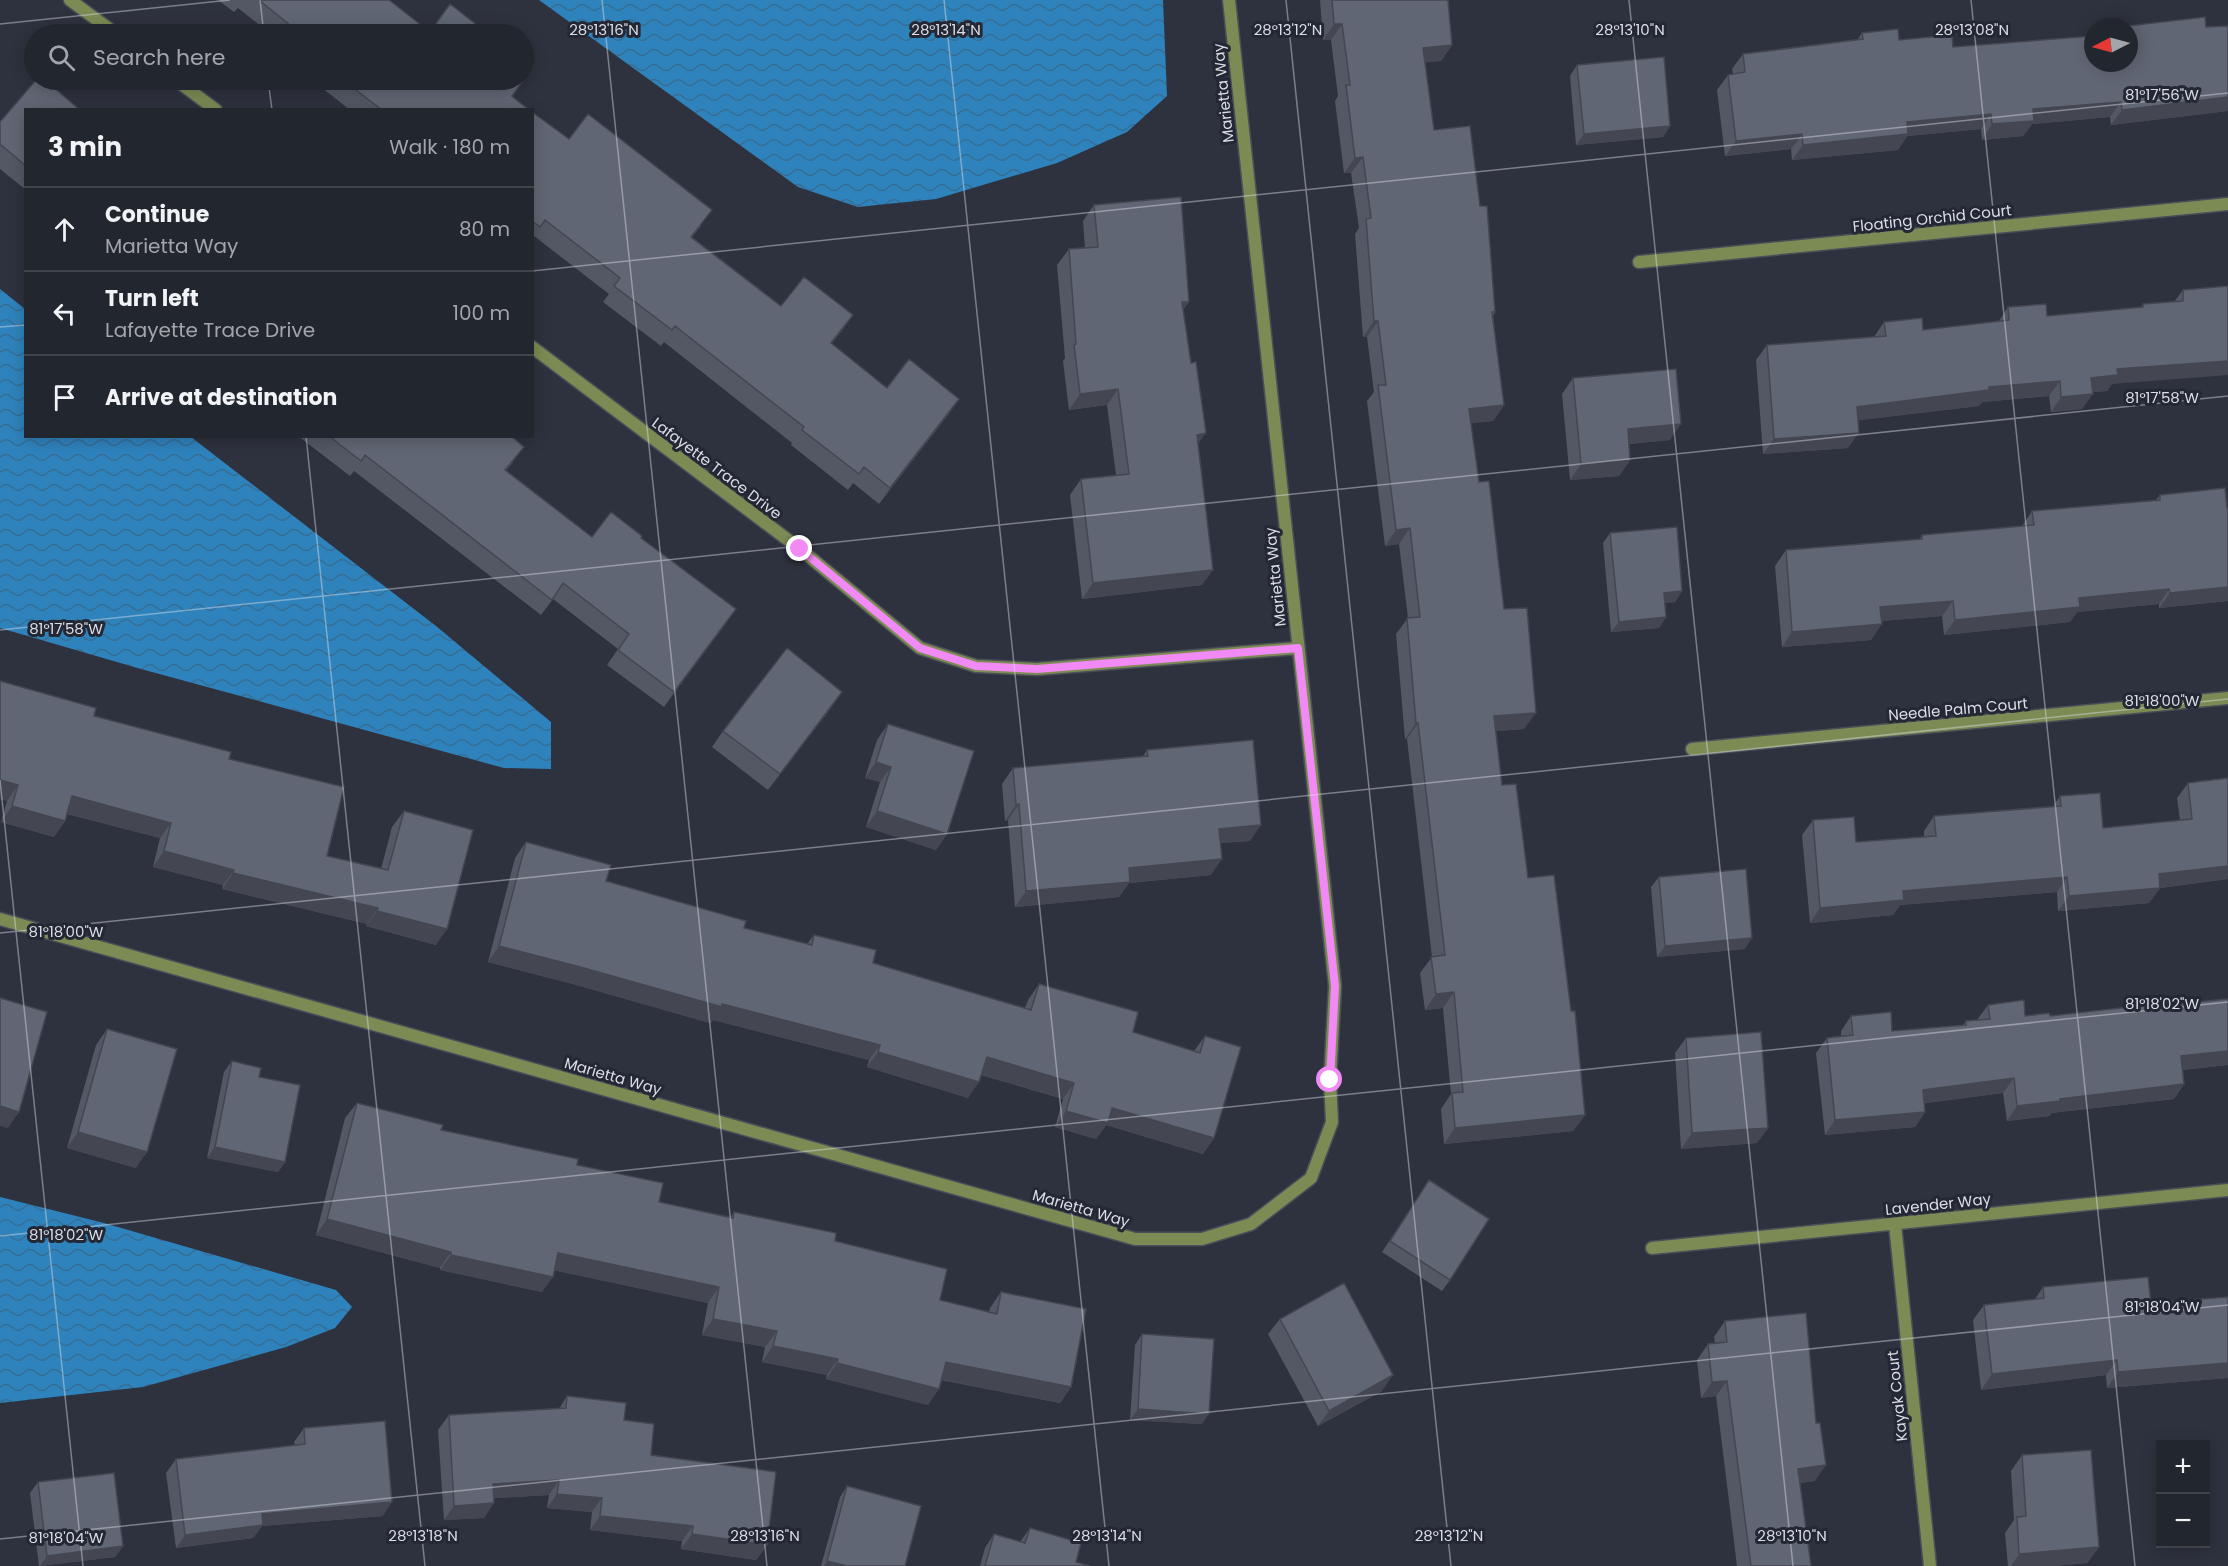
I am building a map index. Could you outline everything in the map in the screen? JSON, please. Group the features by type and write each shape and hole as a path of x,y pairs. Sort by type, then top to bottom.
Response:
{"street":[{"path":"70,0 102,24"},
{"name":"Marietta Way","path":"0,919 1135,1239 1202,1239 1251,1224 1311,1178 1332,1122 1330,1080 1335,986 1229,0"},
{"path":"189,90 213,108"},
{"name":"Floating Orchid Court","path":"1639,262 2228,204"},
{"name":"Lafayette Trace Drive","path":"534,349 800,549 920,648 976,666 1037,669 1298,648"},
{"name":"Needle Palm Court","path":"1692,749 2228,698"},
{"name":"Lavender Way","path":"1652,1248 2228,1190"},
{"name":"Kayak Court","path":"1895,1224 1930,1566"}],"water":[{"path":"539,0 1163,0 1167,96 1127,132 1057,163 936,199 858,207 798,187"},
{"path":"0,289 24,308 24,438 192,438 436,626 551,722 551,769 504,768 0,628"},
{"path":"0,1197 104,1223 336,1290 352,1307 335,1328 286,1347 143,1387 0,1403"}],"building":[{"path":"259,0 389,0 420,24 288,24"},
{"path":"1332,0 1448,0 1452,45 1423,48 1434,130 1470,126 1480,206 1487,206 1495,312 1492,312 1504,405 1469,409 1479,482 1489,481 1504,609 1527,608 1536,713 1494,716 1502,785 1516,784 1528,878 1554,875 1571,1011 1575,1011 1585,1115 1455,1128 1452,1093 1463,1092 1454,992 1436,994 1431,957 1445,955 1418,723 1416,723 1407,618 1420,617 1410,528 1396,530 1378,385 1386,385 1378,321 1374,321 1366,219 1371,218 1363,157 1355,158 1346,85 1350,85 1342,24 1334,24"},
{"path":"450,4 476,24 436,24"},
{"path":"2205,17 2206,27 2228,26 2228,97 2122,110 2121,102 2033,109 2034,121 1992,124 1991,114 1907,122 1908,134 1803,145 1802,134 1736,141 1728,75 1745,72 1743,54 1863,39 1862,33 1898,29 1899,40 1952,35 1953,47 2084,37 2084,72 2138,72 2138,25"},
{"path":"1664,57 1670,126 1584,134 1577,65"},
{"path":"27,90 57,90 78,108 24,108 24,164 0,144 0,122"},
{"path":"356,90 516,90 512,96 527,108 379,108"},
{"path":"534,113 569,139 588,114 712,210 691,237 781,306 804,277 853,315 831,343 887,388 909,359 959,399 890,488 864,467 859,474 802,430 804,427 675,326 672,330 614,286 620,278 545,220 540,227 534,222"},
{"path":"1181,197 1189,302 1182,302 1191,363 1196,362 1206,433 1197,435 1213,570 1093,583 1081,479 1129,474 1118,389 1080,394 1074,345 1076,344 1069,249 1098,247 1094,205"},
{"path":"2228,286 2228,361 2117,369 2118,375 2091,378 2093,394 2061,397 2060,381 1989,387 1989,390 1857,407 1859,433 1774,439 1767,345 1886,336 1884,322 1922,318 1923,330 2009,320 2008,307 2046,304 2047,316 2143,307 2143,304 2183,301 2183,290"},
{"path":"1676,369 1681,424 1628,429 1630,460 1581,464 1573,378"},
{"path":"332,438 513,438 524,447 505,470 592,537 611,512 642,536 641,538 736,609 674,692 618,650 629,634 563,583 552,600 365,455 361,461"},
{"path":"2225,488 2228,508 2228,587 2170,593 2169,589 2079,598 2080,607 1955,620 1953,601 1880,607 1882,624 1792,632 1786,550 1922,539 1922,535 2034,525 2032,511 2160,500 2160,495"},
{"path":"1677,527 1682,591 1664,593 1666,617 1619,622 1610,533"},
{"path":"787,648 842,692 780,774 723,731"},
{"path":"0,681 96,708 94,716 231,752 229,759 344,787 327,856 388,870 404,811 473,830 447,929 377,911 378,908 233,873 234,870 164,851 171,823 72,796 65,821 12,806 18,785 0,780"},
{"path":"888,724 974,751 947,834 877,811 891,767 876,762"},
{"path":"1253,740 1261,825 1219,829 1222,859 1129,868 1130,882 1026,891 1019,804 1016,805 1013,768 1148,756 1147,750"},
{"path":"2228,778 2228,866 2159,874 2160,888 2069,896 2067,877 1903,891 1904,900 1820,908 1813,820 1854,817 1856,842 1936,836 1934,816 2061,806 2060,796 2100,793 2103,828 2192,819 2188,783"},
{"path":"526,842 611,865 606,881 746,921 744,928 812,945 814,935 876,950 873,963 1031,1010 1039,984 1138,1012 1133,1032 1200,1053 1205,1036 1241,1047 1214,1138 1112,1108 1108,1123 1066,1111 1074,1083 987,1057 979,1082 878,1052 880,1045 722,1004 722,1007 499,946"},
{"path":"1746,869 1752,938 1665,946 1659,877"},
{"path":"0,998 47,1012 19,1112 0,1106"},
{"path":"2228,999 2228,1051 2181,1056 2184,1084 2017,1106 2014,1078 1923,1090 1925,1112 1835,1120 1827,1038 1853,1035 1851,1016 1891,1012 1892,1031 1966,1025 1966,1021 1990,1019 1988,1005 2024,1000 2025,1016 2049,1013 2050,1016 2174,1002 2175,1004"},
{"path":"107,1029 177,1049 147,1152 78,1132"},
{"path":"1761,1032 1768,1128 1692,1133 1686,1038"},
{"path":"232,1061 261,1068 259,1077 300,1085 285,1162 215,1147"},
{"path":"357,1103 443,1125 441,1130 578,1159 577,1165 663,1183 659,1202 733,1218 734,1212 836,1233 835,1241 947,1269 940,1300 997,1314 1001,1292 1086,1309 1071,1387 946,1362 939,1389 837,1363 838,1359 773,1346 777,1331 713,1319 719,1287 558,1253 553,1277 451,1255 451,1252 327,1219"},
{"path":"1429,1180 1489,1219 1450,1280 1390,1241"},
{"path":"2148,1277 2151,1303 2228,1297 2228,1363 2118,1372 2117,1360 1992,1374 1984,1305 2044,1298 2043,1287"},
{"path":"1344,1283 1393,1375 1329,1411 1280,1319"},
{"path":"1806,1313 1816,1423 1820,1423 1826,1465 1798,1469 1811,1566 1751,1566 1727,1381 1712,1382 1708,1344 1727,1342 1725,1321"},
{"path":"1142,1334 1214,1339 1209,1414 1138,1409"},
{"path":"567,1396 626,1403 624,1420 654,1424 651,1455 776,1472 767,1545 692,1534 693,1526 600,1516 602,1498 557,1494 559,1480 493,1484 494,1503 454,1506 449,1415 566,1408"},
{"path":"385,1421 392,1502 262,1514 263,1525 185,1535 176,1459 305,1444 304,1428"},
{"path":"2091,1450 2099,1547 2019,1554 2017,1517 2026,1516 2022,1455"},
{"path":"114,1473 123,1546 47,1556 38,1482"},
{"path":"847,1486 921,1506 905,1566 847,1566 827,1561"},
{"path":"1030,1528 1081,1543 1076,1562 1090,1566 985,1566 994,1534 1025,1543"}],"route":[{"path":"800,549 920,648 976,666 1037,669 1298,648 1335,986 1330,1080"}]}
